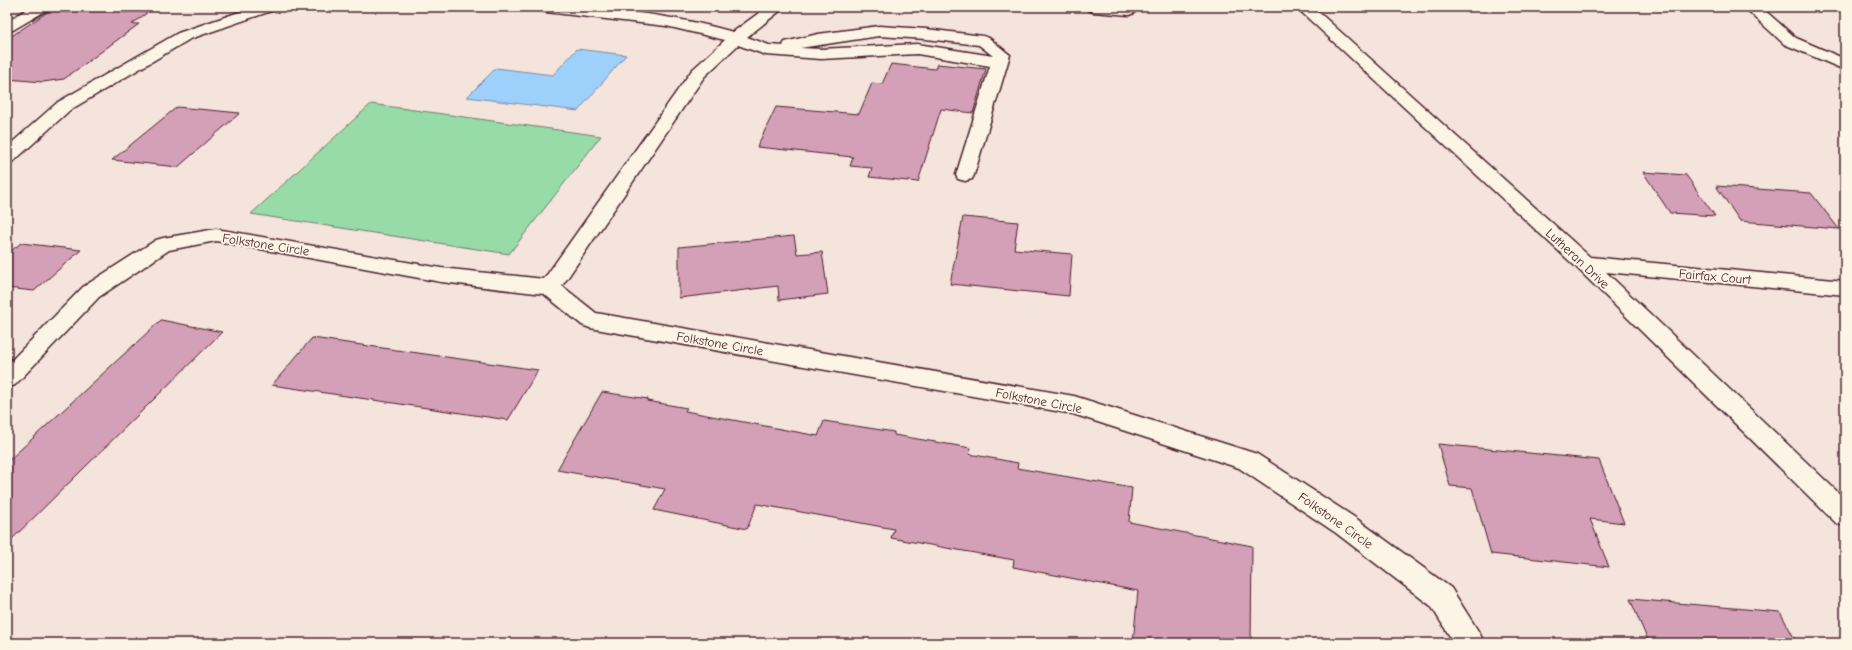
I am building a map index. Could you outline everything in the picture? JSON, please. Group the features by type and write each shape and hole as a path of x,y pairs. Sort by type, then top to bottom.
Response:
{"street":[{"path":"7,27 42,7"},
{"path":"7,158 64,106 184,36 269,7"},
{"path":"546,7 660,20 718,32 766,50 821,54 917,49 999,63 965,175"},
{"path":"550,286 698,74 736,38 777,7"},
{"path":"1093,7 1129,10 1129,7"},
{"name":"Lutheran Drive","path":"1304,7 1584,264 1845,515"},
{"path":"1752,7 1790,41 1845,65"},
{"name":"Folkstone Circle","path":"7,379 91,292 163,245 216,235 441,275 550,286 590,320 1074,405 1248,461 1345,525 1441,597 1470,643"},
{"name":"Fairfax Court","path":"1584,264 1845,288"}],"green space":[{"path":"371,104 601,136 509,254 251,214"}],"water":[{"path":"577,49 626,55 578,111 467,97 496,68 553,75"}],"building":[{"path":"55,7 148,12 132,24 139,24 64,79 43,82 7,79 7,39"},
{"path":"891,64 935,69 937,64 986,69 973,113 941,109 918,182 869,177 872,168 850,166 853,157 757,147 776,107 859,114 872,83 882,84"},
{"path":"177,107 240,113 178,167 112,160"},
{"path":"1643,172 1686,175 1715,216 1670,213"},
{"path":"1716,186 1811,193 1839,229 1740,221"},
{"path":"963,217 1018,222 1014,249 1072,254 1069,296 950,284"},
{"path":"794,236 797,254 822,252 828,294 779,300 778,286 679,298 679,247"},
{"path":"21,243 81,250 34,291 7,288 7,254"},
{"path":"161,320 222,332 7,544 7,462"},
{"path":"312,338 538,370 508,420 272,385"},
{"path":"602,392 648,399 647,401 687,408 685,411 818,436 824,421 894,432 894,435 971,448 969,454 1018,463 1017,468 1132,488 1129,522 1252,546 1251,643 1133,643 1138,591 1013,567 1014,560 891,538 894,529 757,504 747,529 654,510 665,489 557,470"},
{"path":"1438,444 1599,460 1624,523 1590,519 1609,567 1491,554 1472,488 1450,486"},
{"path":"1630,599 1780,612 1797,643 1649,643"}]}
